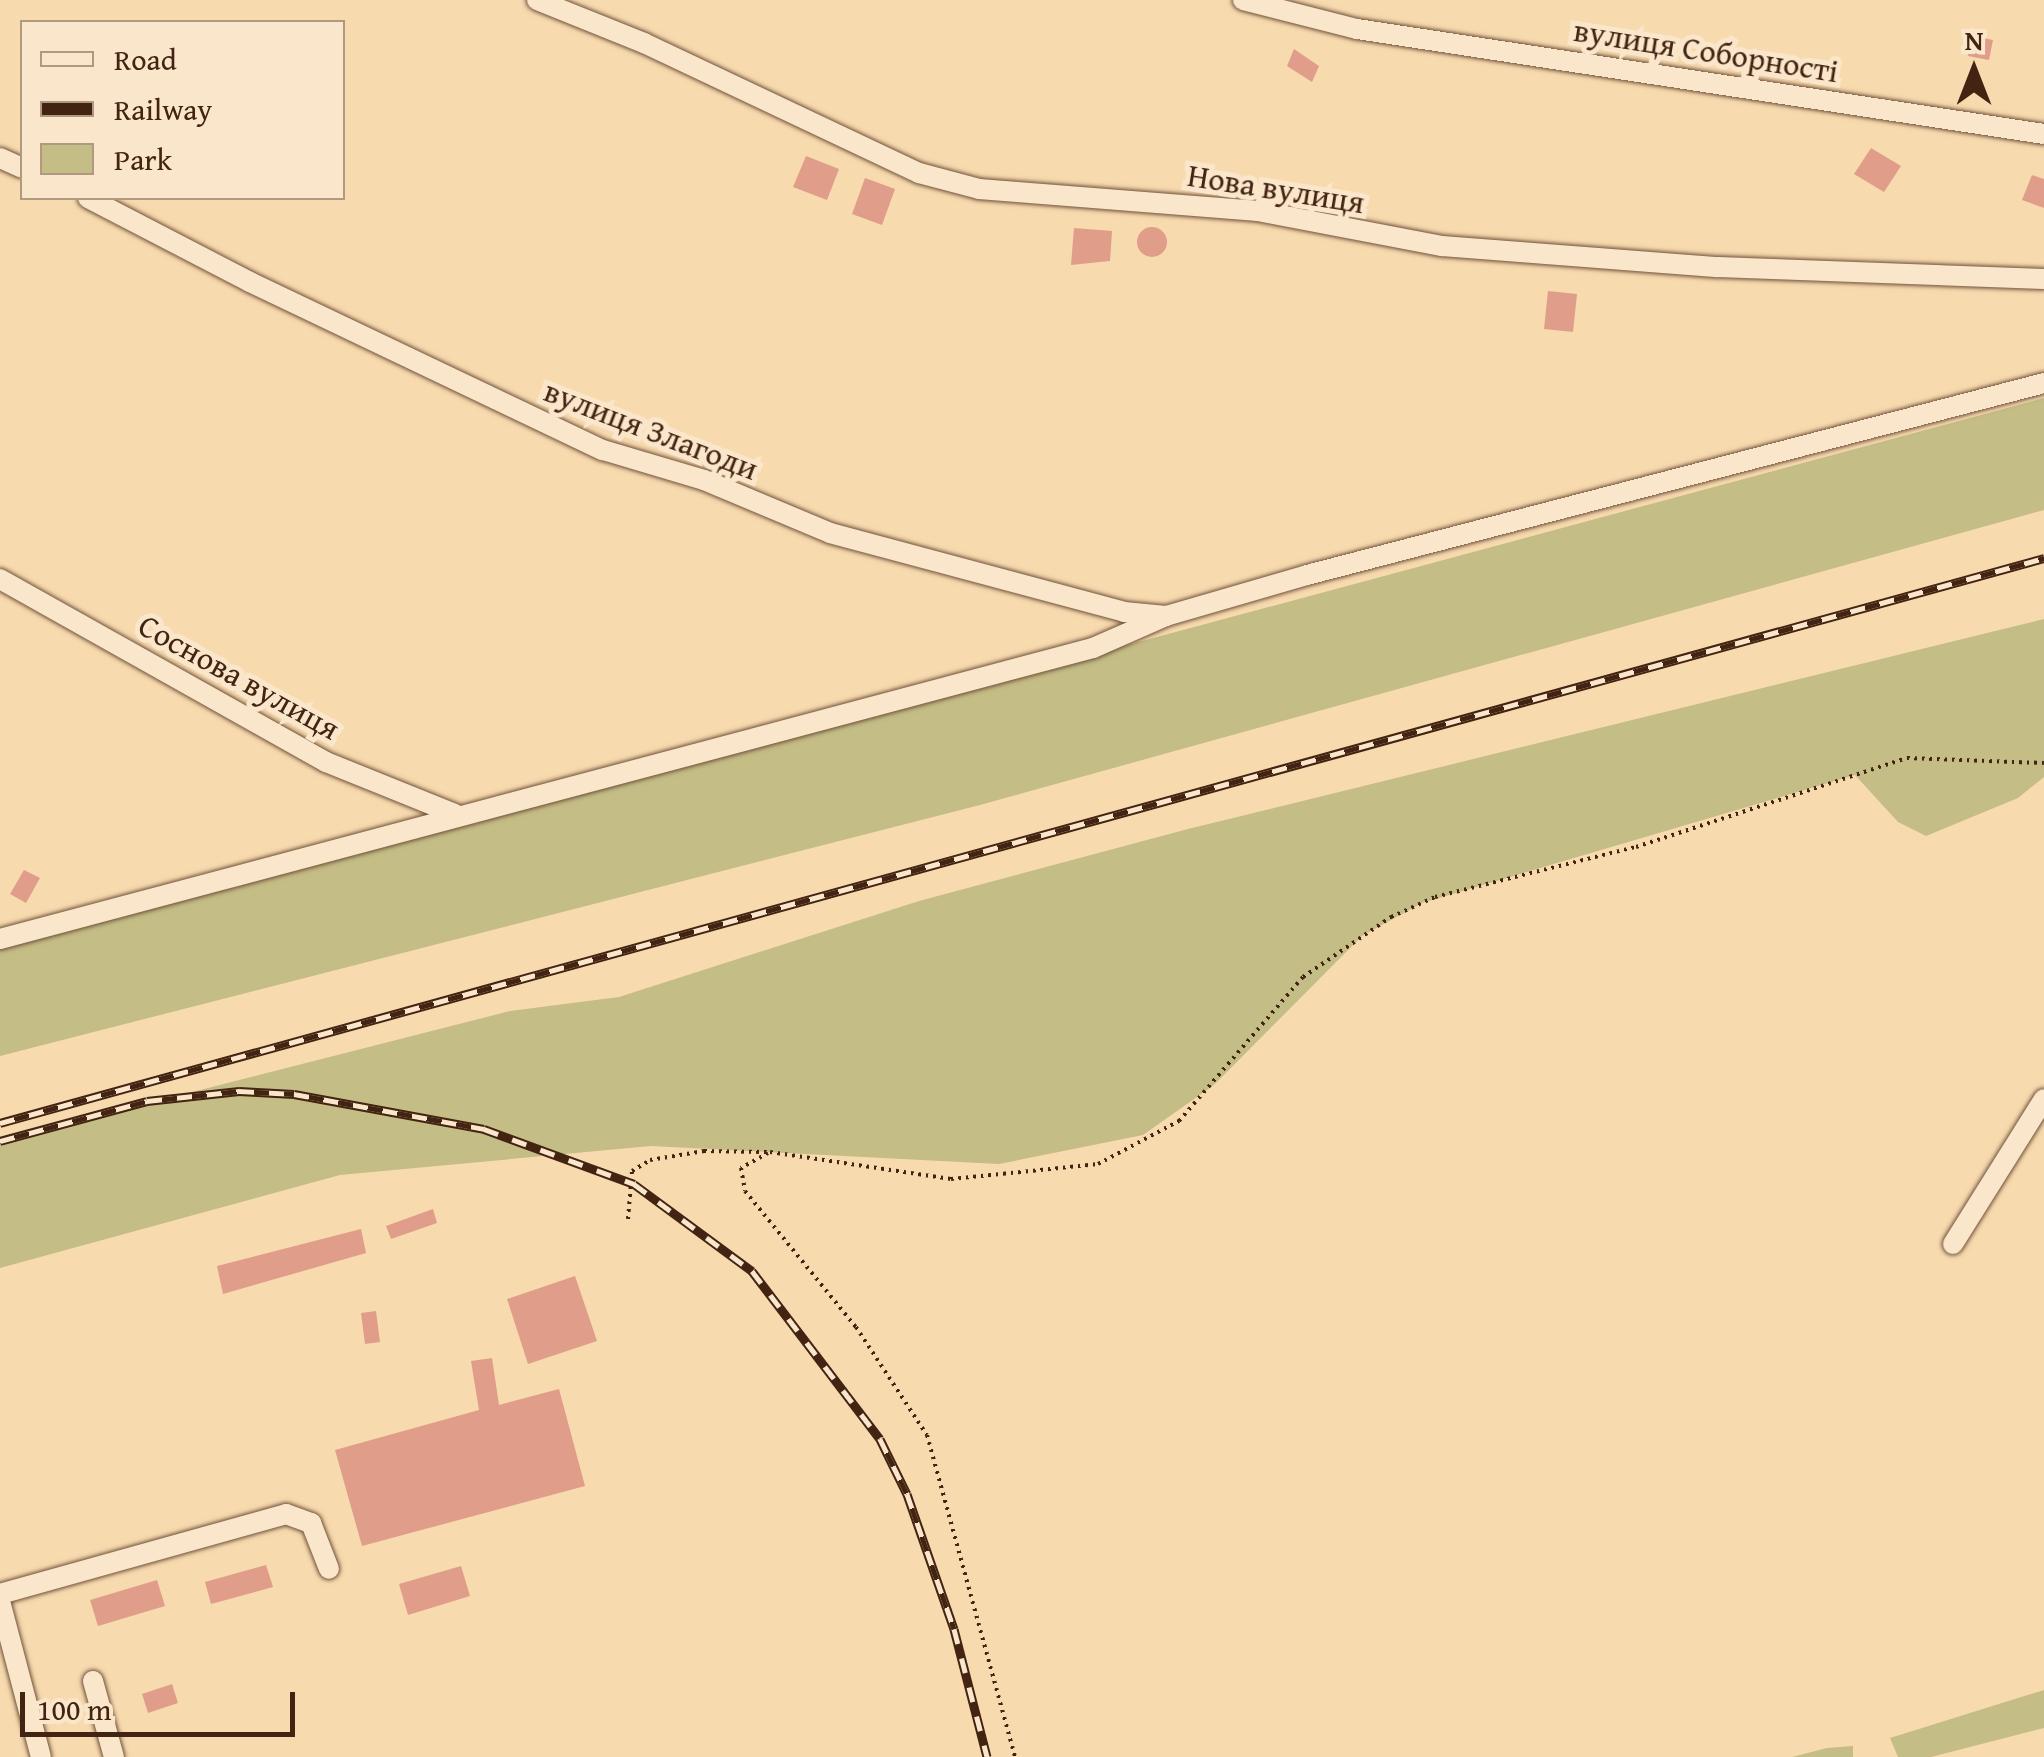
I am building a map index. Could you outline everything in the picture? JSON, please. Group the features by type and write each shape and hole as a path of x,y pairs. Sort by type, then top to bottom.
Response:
{"street":[{"name":"Нова вулиця","path":"536,0 644,43 903,166 979,189 1258,211 1442,246 1718,267 2044,279"},
{"name":"вулиця Соборності","path":"1243,0 1357,29 2044,134"},
{"name":"вулиця Злагоди","path":"92,200 250,282 603,450 704,480 830,534 1124,612 1166,616"},
{"path":"0,940 455,814 1094,648 1166,616 2044,383"},
{"name":"Соснова вулиця","path":"0,579 326,762 455,814"},
{"path":"1953,1244 2044,1099"},
{"path":"0,1594 286,1514 311,1523 329,1569"},
{"path":"0,1602 41,1757"},
{"path":"93,1681 114,1757"}],"path":[{"path":"628,1219 626,1180 650,1160 704,1151 770,1152 950,1180 1098,1164 1180,1121 1304,977 1391,917 1435,897 1636,847 1906,758 2044,763"},
{"path":"770,1152 745,1161 740,1177 745,1191 856,1327 927,1435 1015,1757"}],"green space":[{"path":"2044,398 2044,510 980,805 0,1056 0,949"},
{"path":"2044,619 2044,777 2018,798 1926,836 1898,822 1855,775 1422,903 1362,936 1214,1085 1143,1135 999,1164 651,1146 340,1175 0,1268 0,1141 510,1011 619,997 919,901 1188,829"},
{"path":"2044,1690 2044,1728 1931,1757 1898,1757 1890,1738"},
{"path":"1853,1746 1853,1757 1792,1757 1827,1748"}],"building":[{"path":"1972,36 1993,40 1989,60 1968,56"},
{"path":"1294,49 1319,66 1312,82 1287,66"},
{"path":"1871,148 1901,166 1884,192 1854,174"},
{"path":"806,156 839,169 827,200 793,187"},
{"path":"2032,175 2044,179 2044,208 2022,200"},
{"path":"865,178 895,189 882,225 852,214"},
{"path":"1152,227 1163,231 1167,242 1163,253 1152,257 1141,253 1137,242 1141,231"},
{"path":"1074,228 1112,231 1110,261 1071,265"},
{"path":"1548,291 1577,294 1573,332 1544,329"},
{"path":"24,870 40,878 26,903 10,894"},
{"path":"433,1209 437,1223 391,1239 386,1226"},
{"path":"361,1229 366,1253 223,1294 217,1266"},
{"path":"575,1276 597,1341 528,1364 507,1299"},
{"path":"376,1311 380,1342 365,1344 361,1313"},
{"path":"492,1358 499,1405 559,1389 585,1486 362,1546 335,1450 479,1410 471,1361"},
{"path":"266,1565 273,1587 211,1604 205,1582"},
{"path":"461,1566 470,1596 408,1615 399,1584"},
{"path":"157,1580 165,1606 98,1626 90,1600"},
{"path":"172,1684 178,1703 148,1713 142,1694"}],"railway":[{"path":"0,1123 2044,558"},
{"path":"0,1141 147,1101 239,1091 294,1094 484,1129 634,1184 752,1271 880,1439 907,1494 954,1629 987,1757"}]}
